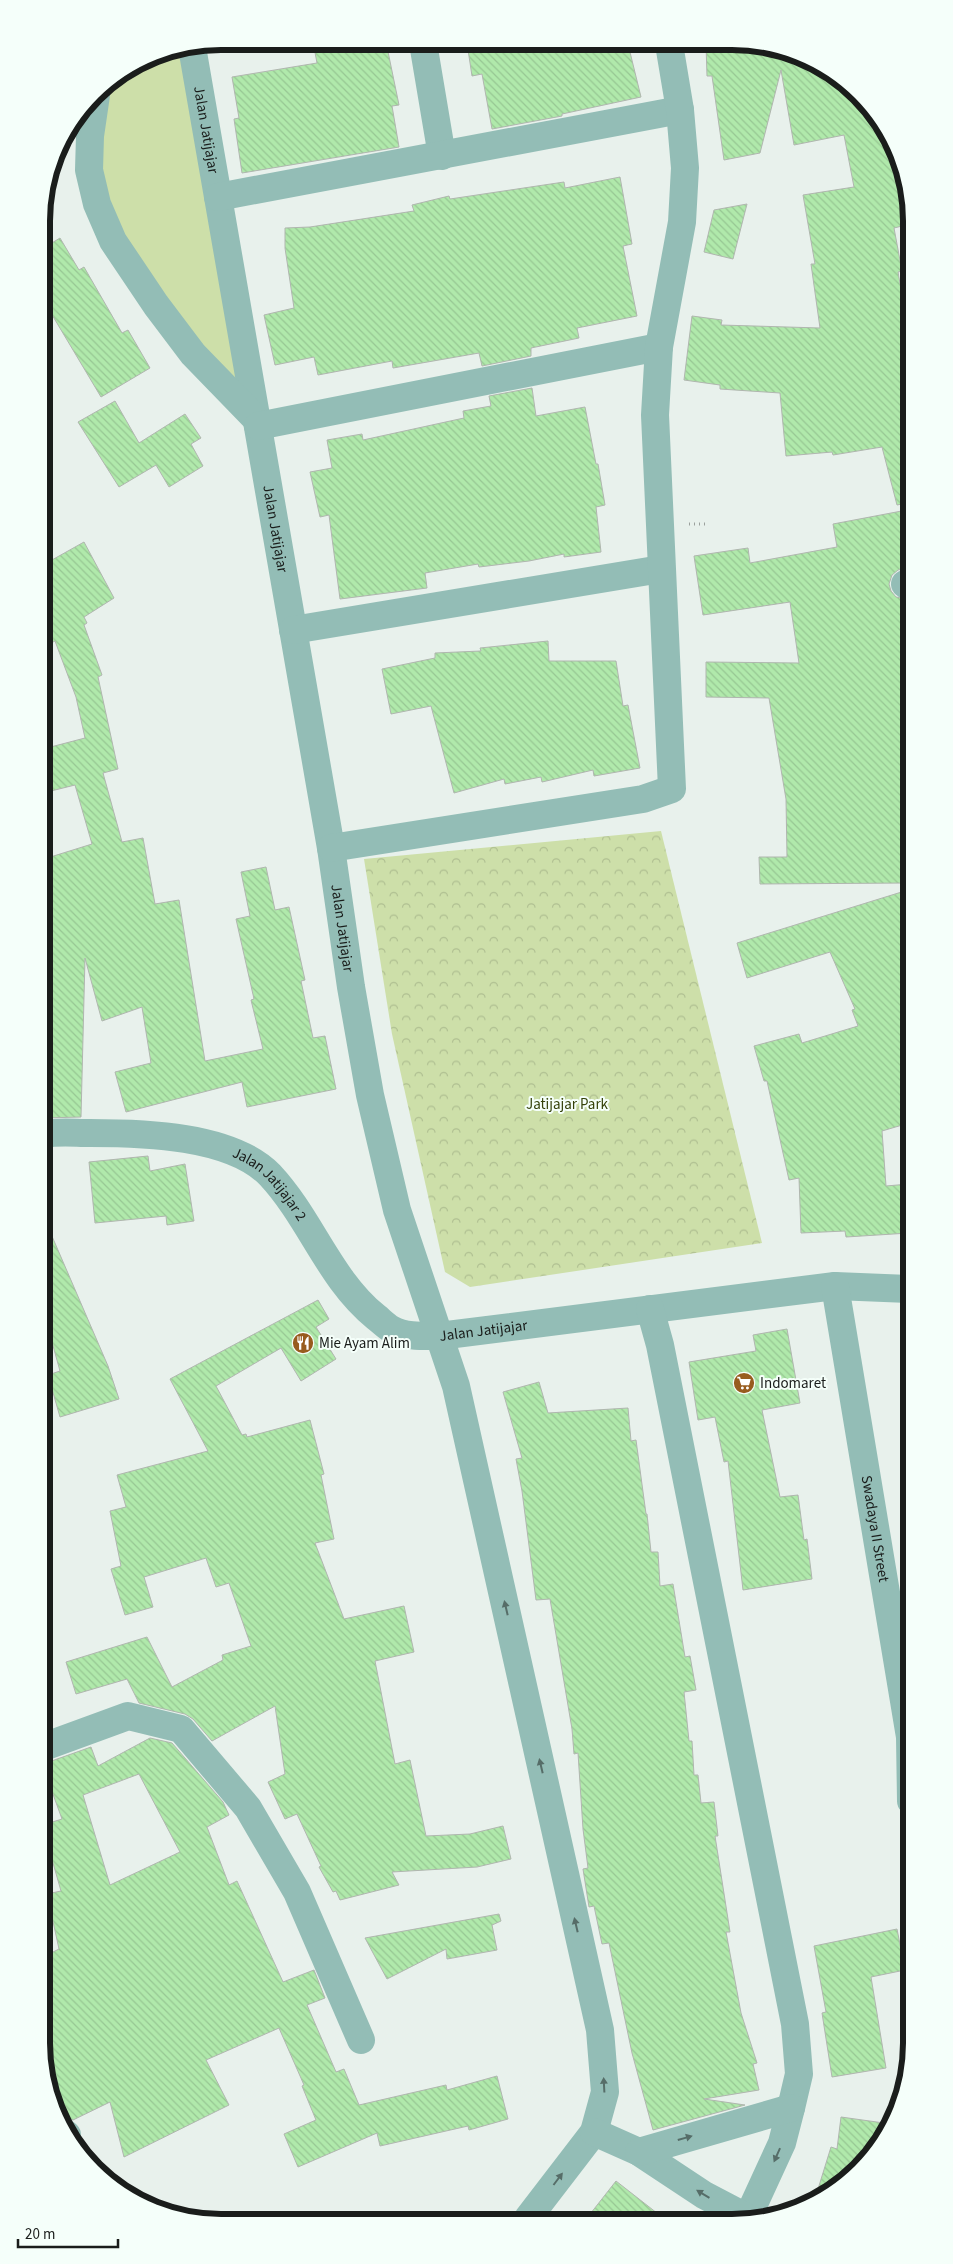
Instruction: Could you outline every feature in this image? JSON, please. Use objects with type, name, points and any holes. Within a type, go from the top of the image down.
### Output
[{"type":"street","points":[[424,50],[442,156]]},
{"type":"street","points":[[331,848],[642,799],[672,789],[655,415],[659,347],[671,290],[685,196],[685,168],[680,110],[670,50]]},
{"type":"street","name":"Jalan Jatijajar","points":[[193,52],[331,848],[351,987],[381,1146],[397,1210],[439,1336],[835,1286],[903,1289]]},
{"type":"street","points":[[94,106],[90,136],[89,170],[97,204],[113,241],[192,354],[257,423],[659,347]]},
{"type":"street","points":[[218,197],[680,110]]},
{"type":"street","points":[[293,630],[661,569]]},
{"type":"street","name":"Jalan Jatijajar 2","points":[[50,1134],[114,1133],[186,1138],[240,1154],[269,1174],[293,1204],[339,1278],[363,1306],[391,1329],[416,1336],[439,1336]]},
{"type":"street","name":"Swadaya II Street","points":[[835,1286],[903,1695]]},
{"type":"street","points":[[650,1309],[660,1345],[795,2024],[799,2074],[791,2108],[782,2143],[749,2213]]},
{"type":"street","points":[[439,1336],[456,1386],[600,2030],[605,2092],[594,2132],[531,2214]]},
{"type":"street","points":[[50,1745],[128,1716],[181,1729],[248,1808],[278,1859],[297,1892],[361,2040]]},
{"type":"street","points":[[639,2152],[791,2108]]},
{"type":"street","points":[[594,2132],[639,2152],[704,2195],[740,2214]]},
{"type":"green space","points":[[193,52],[257,420],[97,204],[101,99],[126,79],[145,68],[155,63]]},
{"type":"green space","name":"Jatijajar Park","points":[[661,831],[762,1243],[470,1287],[445,1272],[392,1034],[364,859]]},
{"type":"building","points":[[315,50],[388,50],[399,105],[392,106],[399,147],[242,173],[234,119],[239,118],[232,77],[317,63]]},
{"type":"building","points":[[468,50],[629,50],[641,97],[562,114],[562,116],[492,129],[482,74],[472,76]]},
{"type":"building","points":[[706,50],[755,51],[787,59],[808,68],[836,85],[853,100],[868,117],[890,155],[902,198],[903,221],[903,226],[894,228],[902,271],[898,272],[903,300],[903,504],[897,505],[882,447],[833,455],[832,452],[786,456],[780,393],[720,389],[720,385],[684,380],[692,316],[722,320],[721,325],[820,328],[811,264],[815,264],[803,195],[854,187],[844,135],[794,145],[781,70],[760,153],[724,160],[712,76],[707,76]]},
{"type":"building","points":[[620,177],[632,244],[623,246],[637,316],[577,328],[579,338],[531,348],[531,356],[482,366],[479,353],[393,368],[392,361],[318,375],[314,357],[275,365],[264,315],[294,308],[285,248],[285,228],[310,227],[414,211],[412,205],[449,196],[450,199],[564,182],[565,188]]},
{"type":"building","points":[[747,204],[733,259],[704,252],[714,210]]},
{"type":"building","points":[[60,238],[79,270],[84,267],[122,333],[128,330],[150,368],[101,397],[50,311],[50,244]]},
{"type":"building","points":[[532,388],[536,416],[585,407],[605,505],[596,507],[601,552],[564,557],[564,554],[529,561],[479,567],[478,564],[425,573],[427,588],[340,599],[329,515],[320,517],[310,472],[332,468],[327,440],[362,434],[363,440],[464,418],[463,411],[491,406],[489,396]]},
{"type":"building","points":[[115,401],[139,443],[185,414],[201,438],[191,444],[203,466],[169,487],[156,465],[119,487],[78,422]]},
{"type":"building","points":[[903,511],[903,569],[892,575],[889,584],[891,591],[896,597],[903,598],[903,795],[901,795],[903,814],[903,883],[760,884],[759,857],[787,857],[786,799],[769,698],[706,697],[706,662],[799,663],[790,602],[703,615],[694,556],[748,548],[750,563],[837,547],[833,524]]},
{"type":"building","points":[[84,542],[114,598],[84,617],[87,623],[84,625],[102,675],[98,677],[118,769],[103,773],[122,842],[143,838],[155,904],[179,900],[205,1061],[263,1049],[251,1000],[254,999],[236,919],[250,916],[241,872],[266,867],[275,910],[289,907],[305,980],[301,981],[313,1038],[325,1036],[336,1089],[247,1107],[242,1082],[126,1112],[115,1072],[151,1063],[142,1007],[102,1021],[85,958],[81,1117],[50,1118],[50,857],[92,844],[75,785],[50,791],[50,747],[85,738],[76,697],[55,641],[50,644],[50,561]]},
{"type":"building","points":[[548,641],[549,661],[616,661],[623,706],[628,705],[640,768],[594,776],[593,770],[542,782],[541,777],[505,784],[504,779],[454,793],[431,706],[391,714],[382,669],[435,658],[435,653],[481,651],[480,648]]},
{"type":"building","points":[[903,892],[903,1125],[882,1131],[886,1186],[903,1185],[903,1233],[846,1237],[845,1231],[801,1233],[799,1178],[789,1180],[767,1081],[764,1081],[754,1046],[799,1034],[802,1043],[858,1026],[852,1010],[855,1009],[830,952],[747,978],[737,943]]},
{"type":"building","points":[[148,1156],[150,1171],[185,1164],[194,1221],[167,1225],[166,1216],[95,1223],[89,1162]]},
{"type":"building","points":[[50,1232],[108,1366],[119,1399],[60,1417],[50,1382],[50,1374],[60,1371],[50,1335]]},
{"type":"building","points":[[318,1300],[329,1319],[316,1327],[336,1359],[301,1381],[281,1348],[216,1386],[242,1435],[246,1434],[247,1437],[310,1420],[324,1474],[321,1475],[334,1539],[315,1543],[344,1619],[404,1606],[414,1652],[375,1661],[395,1764],[410,1760],[426,1836],[470,1834],[503,1826],[511,1859],[477,1867],[392,1872],[399,1885],[340,1900],[336,1891],[333,1892],[319,1867],[321,1866],[297,1814],[285,1819],[268,1782],[285,1774],[275,1706],[212,1741],[193,1719],[185,1714],[139,1703],[127,1679],[76,1694],[66,1662],[147,1637],[172,1687],[223,1660],[222,1655],[251,1646],[229,1583],[216,1587],[206,1558],[144,1577],[153,1607],[125,1615],[111,1569],[121,1566],[110,1511],[126,1507],[117,1475],[208,1451],[170,1379]]},
{"type":"building","points":[[787,1329],[800,1403],[762,1410],[780,1497],[798,1495],[804,1540],[807,1539],[812,1579],[743,1590],[728,1461],[724,1462],[715,1417],[698,1420],[689,1362],[756,1351],[753,1335]]},
{"type":"building","points":[[539,1382],[548,1413],[628,1408],[631,1441],[636,1440],[651,1552],[658,1552],[660,1586],[673,1584],[685,1657],[690,1656],[696,1690],[684,1692],[689,1741],[692,1741],[694,1775],[698,1775],[701,1803],[714,1802],[718,1836],[715,1836],[730,1932],[726,1932],[741,2013],[757,2063],[753,2064],[759,2090],[704,2099],[745,2105],[653,2130],[632,2053],[609,1943],[602,1944],[594,1906],[589,1907],[583,1869],[588,1868],[583,1829],[578,1753],[574,1754],[572,1729],[550,1599],[536,1600],[516,1459],[522,1458],[503,1392]]},
{"type":"building","points":[[150,1738],[172,1743],[223,1802],[229,1815],[207,1827],[229,1885],[237,1881],[283,1982],[314,1970],[325,1998],[307,2005],[336,2072],[344,2069],[359,2105],[446,2085],[447,2090],[497,2076],[508,2119],[469,2130],[468,2126],[380,2146],[377,2133],[298,2167],[284,2134],[316,2120],[302,2086],[304,2085],[279,2028],[206,2060],[229,2105],[124,2157],[110,2102],[73,2120],[69,2119],[60,2101],[51,2066],[50,1954],[59,1949],[50,1908],[50,1893],[61,1891],[50,1852],[50,1823],[62,1819],[50,1786],[50,1762],[91,1747],[98,1766]],"holes":[[[139,1774],[180,1852],[110,1885],[83,1795]]]},
{"type":"building","points":[[499,1914],[501,1921],[492,1925],[497,1950],[447,1959],[446,1949],[387,1979],[365,1938]]},
{"type":"building","points":[[897,1929],[903,1960],[903,1970],[871,1977],[886,2068],[832,2077],[822,2013],[826,2012],[814,1946]]},
{"type":"building","points":[[841,2117],[883,2123],[861,2156],[845,2172],[817,2191],[831,2147],[837,2149]]},
{"type":"building","points":[[616,2181],[658,2214],[590,2214]]},
{"type":"place","name":"Mie Ayam Alim","points":[[303,1343]]},
{"type":"place","name":"Indomaret","points":[[744,1383]]}]
